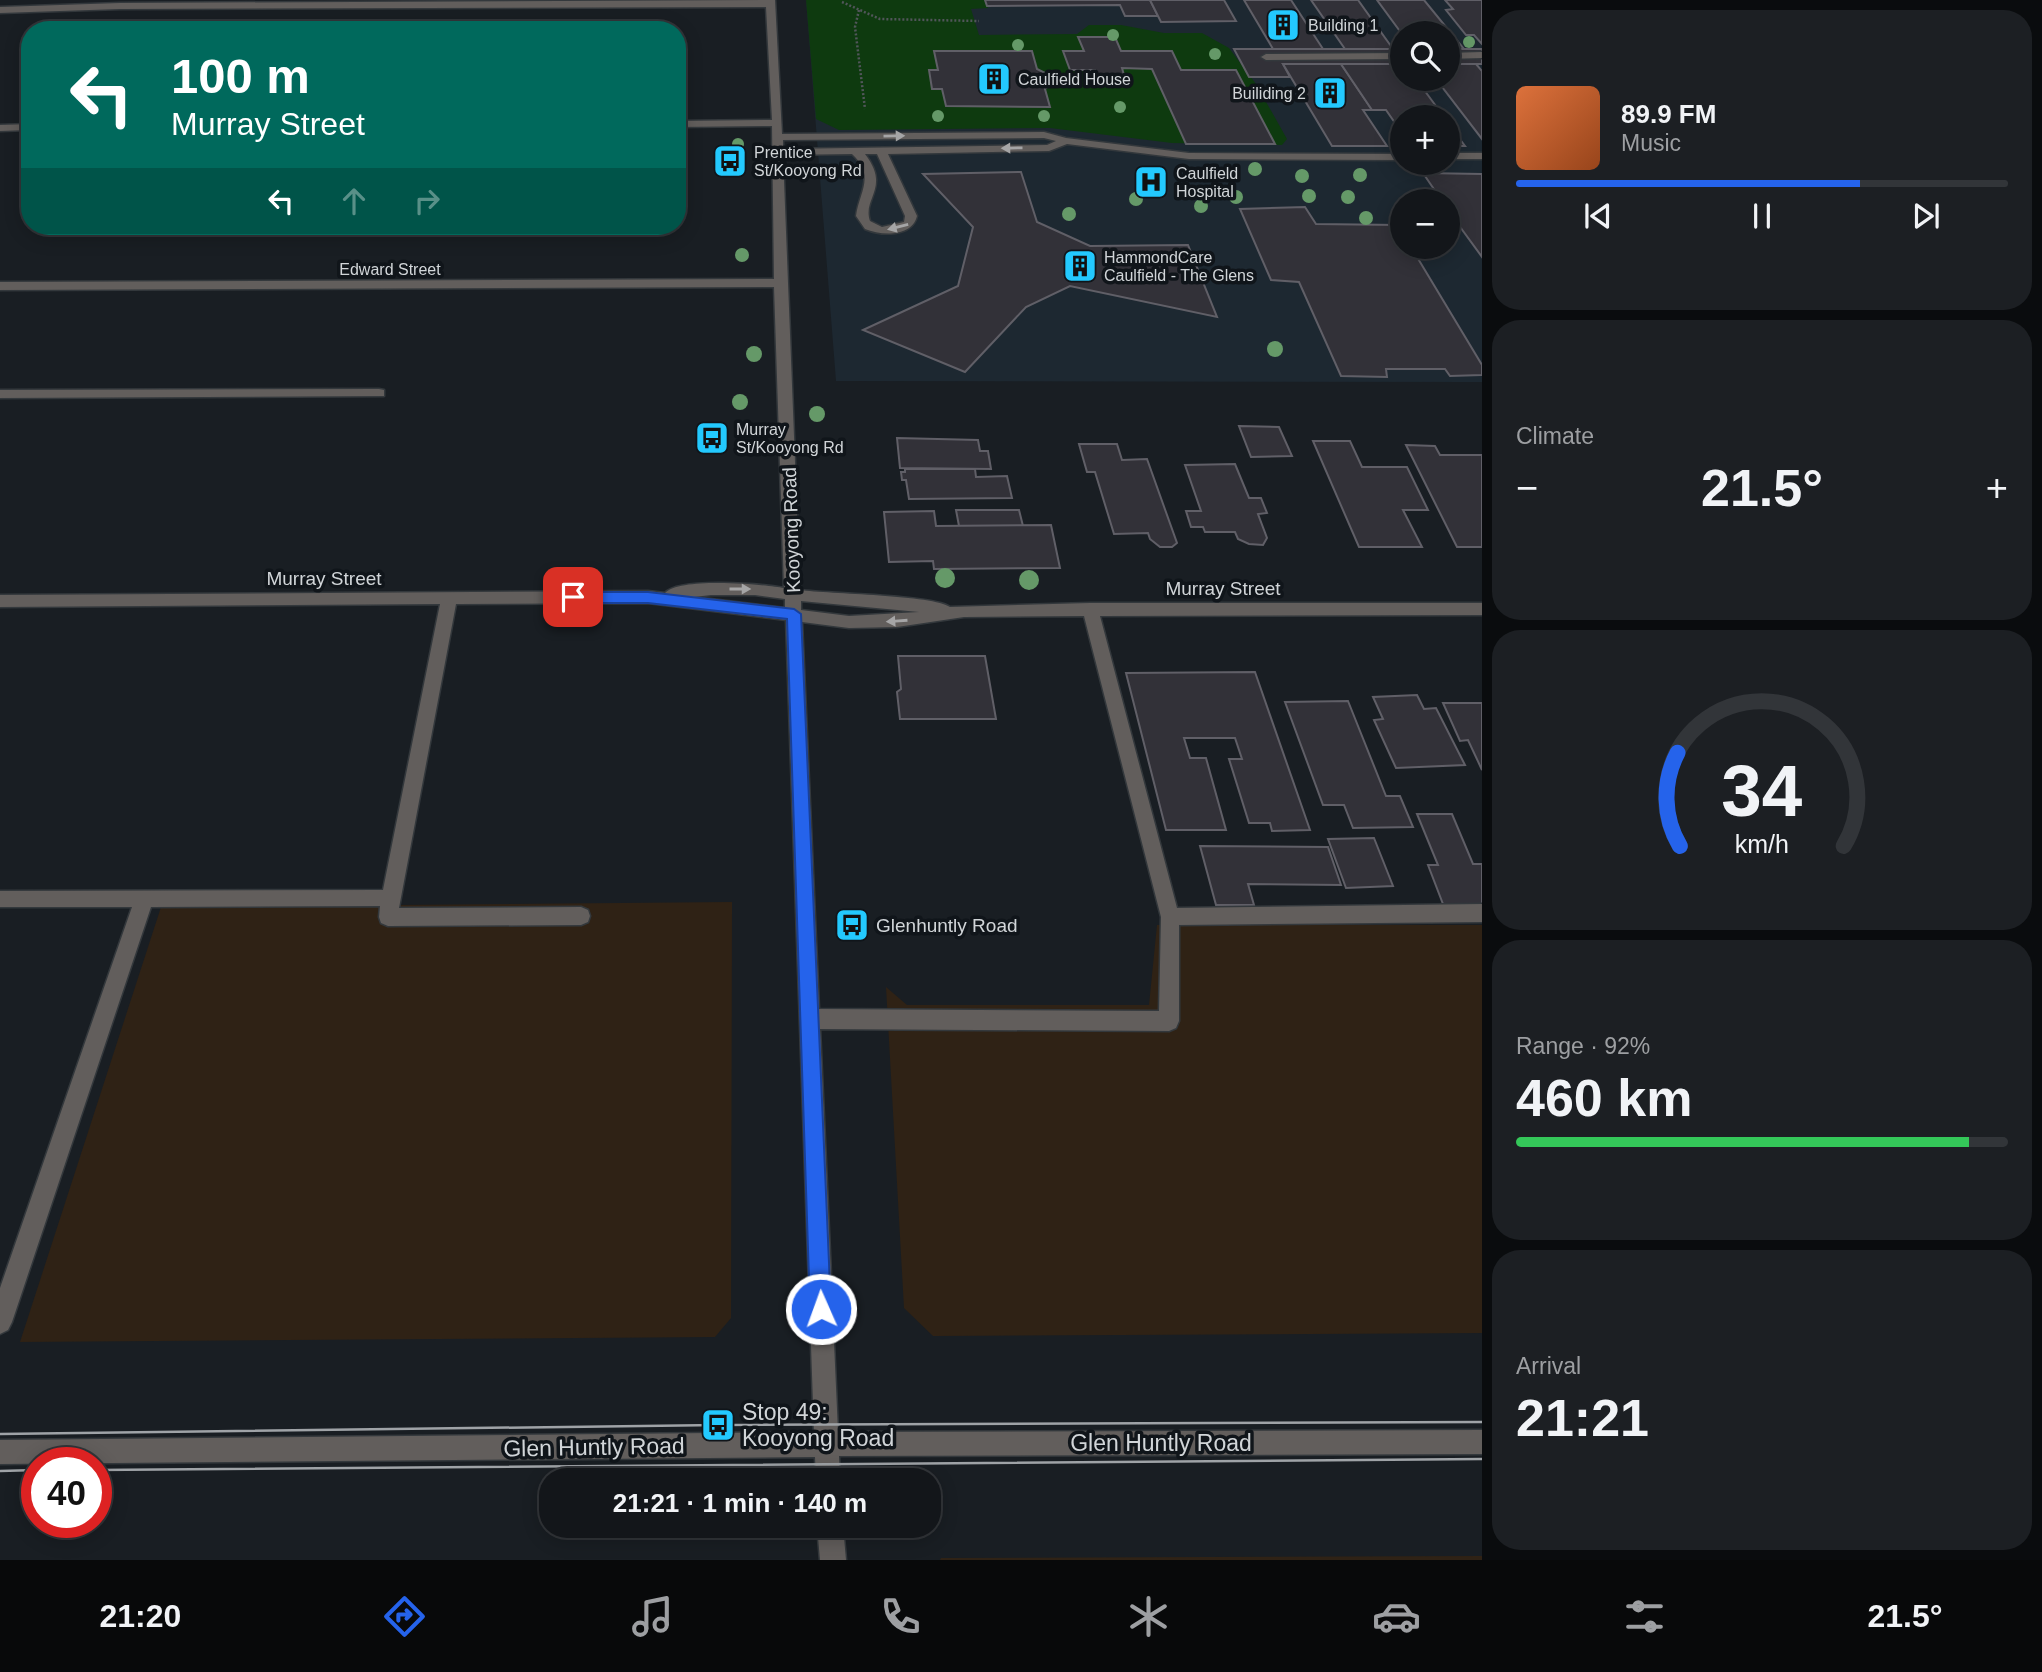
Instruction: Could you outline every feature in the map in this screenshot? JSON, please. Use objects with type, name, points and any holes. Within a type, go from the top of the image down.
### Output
[{"type":"street","points":[[2,4],[120,6],[770,2]]},
{"type":"street","name":"Kooyong Road","points":[[770,2],[777,123],[780,283],[828,1468]]},
{"type":"street","points":[[1460,55],[1482,55]]},
{"type":"street","points":[[1266,57],[1390,56]]},
{"type":"street","points":[[686,124],[777,123]]},
{"type":"street","points":[[0,127],[21,127]]},
{"type":"street","points":[[777,137],[1044,135],[1066,141],[1111,143],[1189,156],[1390,156]]},
{"type":"street","points":[[777,152],[1049,148],[1066,141]]},
{"type":"street","points":[[855,151],[867,163],[870,175],[871,189],[862,217],[866,225],[876,229],[901,229],[909,224],[911,216],[881,151]]},
{"type":"street","points":[[1460,156],[1482,156]]},
{"type":"street","name":"Edward Street","points":[[0,286],[780,283]]},
{"type":"street","points":[[0,394],[379,393]]},
{"type":"street","name":"Murray Street","points":[[648,597],[711,589],[755,589],[823,599],[896,603],[964,611]]},
{"type":"street","name":"Murray Street","points":[[0,601],[648,597],[838,621],[897,621],[964,611],[1482,609]]},
{"type":"street","points":[[449,598],[388,917],[581,916]]},
{"type":"street","points":[[810,1019],[1169,1021],[1170,917],[1090,609]]},
{"type":"street","points":[[0,899],[391,898]]},
{"type":"street","points":[[0,1322],[144,899]]},
{"type":"street","points":[[1170,917],[1482,913]]},
{"type":"street","name":"Glen Huntly Road","points":[[0,1452],[827,1444],[1482,1443]]},
{"type":"street","points":[[831,1538],[832,1560]]},
{"type":"path","points":[[842,2],[880,19],[979,21]]},
{"type":"path","points":[[859,10],[855,27],[868,136]]},
{"type":"shaded area","name":"Caulfield Hospital","points":[[806,0],[1482,0],[1482,382],[836,381]]},
{"type":"shaded area","points":[[732,902],[731,1318],[715,1337],[20,1342],[161,907]]},
{"type":"shaded area","points":[[1157,925],[1482,925],[1482,1333],[933,1336],[904,1308],[886,987],[907,1005],[1149,1005]]},
{"type":"shaded area","points":[[1482,1556],[1482,1560],[940,1560],[941,1558]]},
{"type":"green space","points":[[806,0],[986,0],[988,8],[971,9],[979,35],[1077,34],[1089,25],[1121,25],[1164,33],[1202,33],[1229,48],[1256,84],[1287,139],[1282,145],[1172,143],[1050,128],[839,130],[816,119]]},
{"type":"building","points":[[985,0],[1150,0],[1158,16],[1125,16],[1120,5],[987,6]]},
{"type":"building","points":[[1150,0],[1224,0],[1236,21],[1161,22]]},
{"type":"building","name":"Building 1","points":[[1244,0],[1291,0],[1323,49],[1273,49]]},
{"type":"building","points":[[1311,0],[1358,0],[1390,45],[1390,49],[1345,49]]},
{"type":"building","points":[[1377,0],[1424,0],[1441,21],[1392,21]]},
{"type":"building","points":[[1445,0],[1482,0],[1482,44],[1474,35],[1466,35],[1460,28],[1460,21],[1455,21],[1446,10],[1453,9]]},
{"type":"building","points":[[1078,37],[1115,37],[1121,51],[1172,51],[1181,70],[1236,70],[1275,144],[1186,144],[1152,69],[1122,68],[1124,75],[1097,75],[1095,70],[1070,70],[1063,51],[1084,51]]},
{"type":"building","points":[[1234,49],[1390,49],[1390,64],[1283,64],[1290,77],[1249,77]]},
{"type":"building","points":[[1460,49],[1482,49],[1482,64],[1460,64]]},
{"type":"building","name":"Caulfield House","points":[[934,51],[1032,51],[1037,69],[1045,73],[1056,73],[1058,84],[1051,84],[1045,89],[1050,107],[946,106],[942,89],[932,89],[929,70],[938,70]]},
{"type":"building","name":"Builiding 2","points":[[1283,64],[1341,64],[1372,110],[1363,110],[1387,146],[1332,146]]},
{"type":"building","points":[[1341,64],[1390,64],[1390,91],[1425,91],[1435,105],[1390,105],[1390,116],[1386,110],[1372,110]]},
{"type":"building","points":[[1460,64],[1476,64],[1482,71],[1482,139],[1460,110],[1460,105],[1456,105],[1445,91],[1460,91]]},
{"type":"building","name":"HammondCare Caulfield - The Glens","points":[[1021,172],[1037,222],[1090,246],[1188,245],[1217,317],[1070,286],[1026,307],[965,372],[863,330],[958,286],[973,227],[923,174]]},
{"type":"building","points":[[1482,174],[1482,257],[1460,227],[1460,189],[1434,189],[1424,175]]},
{"type":"building","points":[[1305,207],[1316,224],[1390,225],[1390,259],[1418,259],[1482,365],[1482,375],[1450,376],[1445,369],[1386,369],[1387,377],[1341,376],[1299,282],[1271,280],[1240,209]]},
{"type":"building","points":[[1239,426],[1279,427],[1292,456],[1251,457]]},
{"type":"building","points":[[897,438],[978,440],[980,451],[988,451],[991,469],[900,468]]},
{"type":"building","points":[[1313,441],[1350,441],[1362,467],[1407,467],[1428,510],[1403,510],[1422,547],[1359,547]]},
{"type":"building","points":[[1079,444],[1117,444],[1122,460],[1147,459],[1177,543],[1172,547],[1160,547],[1150,539],[1148,533],[1114,534],[1095,472],[1087,472]]},
{"type":"building","points":[[1406,445],[1435,446],[1440,455],[1482,455],[1482,547],[1457,547]]},
{"type":"building","points":[[1235,464],[1249,498],[1261,498],[1267,513],[1258,514],[1267,538],[1263,545],[1249,544],[1238,539],[1235,532],[1205,532],[1203,527],[1191,527],[1186,511],[1201,511],[1185,465]]},
{"type":"building","points":[[905,469],[975,469],[976,477],[1007,476],[1012,498],[909,499],[906,480],[902,480],[901,472],[905,472]]},
{"type":"building","points":[[956,510],[1019,510],[1023,526],[959,526]]},
{"type":"building","points":[[934,511],[936,526],[1051,525],[1060,568],[934,569],[933,561],[889,562],[884,512]]},
{"type":"building","points":[[898,656],[985,656],[996,719],[900,719],[897,692],[901,689]]},
{"type":"building","points":[[1255,672],[1310,830],[1272,831],[1270,823],[1249,823],[1229,759],[1242,759],[1235,738],[1184,738],[1190,758],[1206,758],[1226,830],[1166,830],[1126,673]]},
{"type":"building","points":[[1417,695],[1424,709],[1436,708],[1465,765],[1396,768],[1374,720],[1383,719],[1373,697]]},
{"type":"building","points":[[1348,701],[1386,796],[1400,796],[1413,827],[1353,828],[1344,805],[1323,805],[1285,702]]},
{"type":"building","points":[[1443,703],[1482,703],[1482,770],[1468,740],[1460,741]]},
{"type":"building","points":[[1417,814],[1452,814],[1473,864],[1482,864],[1482,904],[1443,904],[1428,865],[1438,865]]},
{"type":"building","points":[[1374,838],[1393,886],[1346,888],[1328,839]]},
{"type":"building","points":[[1200,846],[1328,847],[1341,885],[1248,884],[1254,905],[1216,905]]},
{"type":"tram line","points":[[0,1434],[718,1425],[1482,1422]]},
{"type":"tram line","points":[[112,1470],[1482,1459]]},
{"type":"tram line","points":[[0,1471],[21,1470]]},
{"type":"place","name":"Building 1","points":[[1283,25]]},
{"type":"place","name":"Caulfield House","points":[[994,79]]},
{"type":"place","name":"Builiding 2","points":[[1330,93]]},
{"type":"place","name":"Prentice St/Kooyong Rd","points":[[730,161]]},
{"type":"place","name":"Caulfield Hospital","points":[[1151,182]]},
{"type":"place","name":"HammondCare Caulfield - The Glens","points":[[1080,266]]},
{"type":"place","name":"Murray St/Kooyong Rd","points":[[712,438]]},
{"type":"place","name":"Glenhuntly Road","points":[[852,925]]},
{"type":"place","name":"Stop 49: Kooyong Road","points":[[718,1425]]},
{"type":"route","points":[[573,597],[648,597],[794,614],[821,1309]]}]
